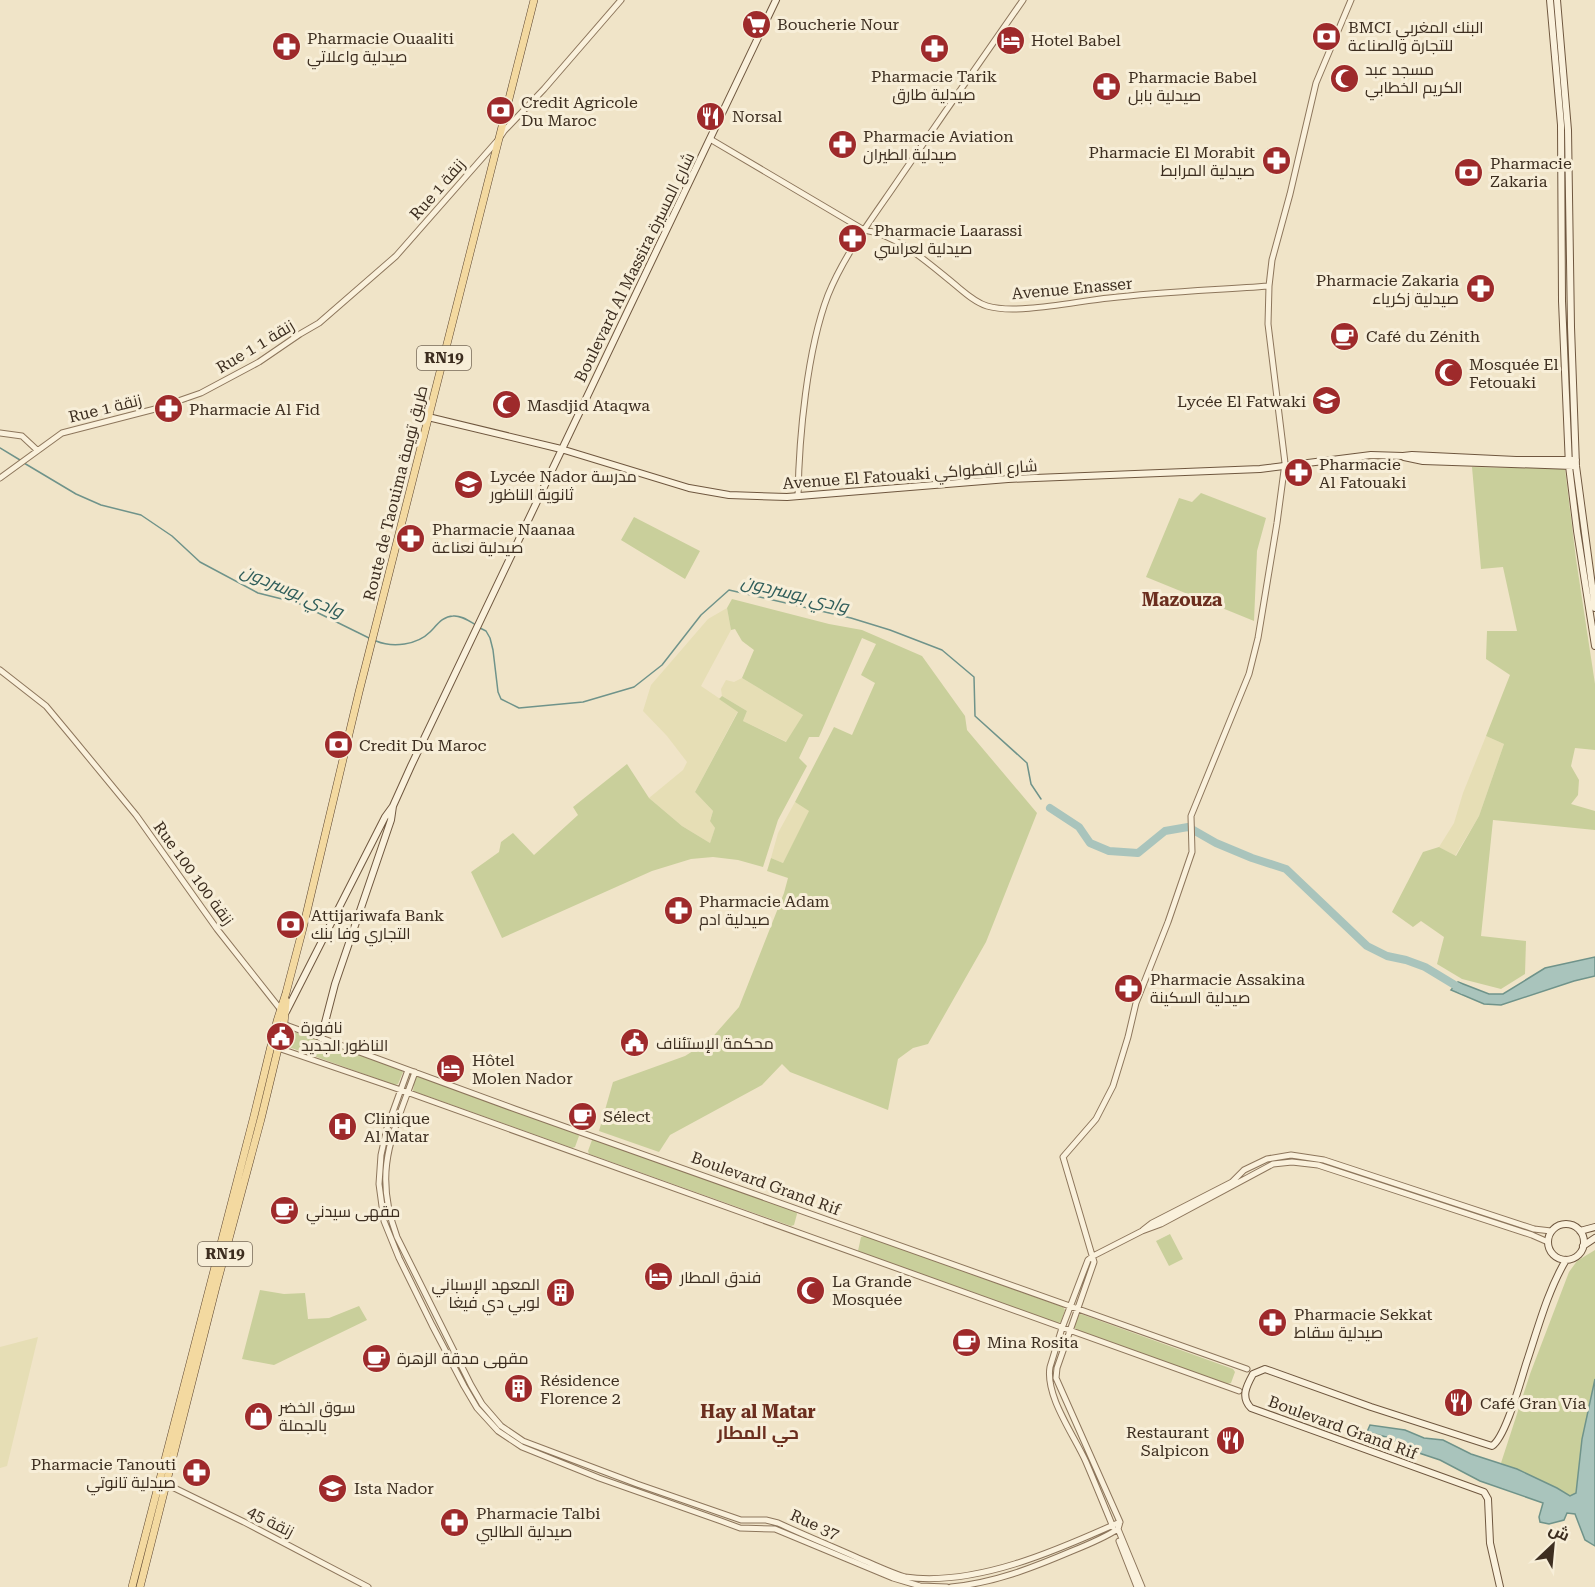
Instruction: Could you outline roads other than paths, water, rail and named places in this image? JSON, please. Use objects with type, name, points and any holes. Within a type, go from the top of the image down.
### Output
[{"type":"main road","name":"Route de Taouima طريق تويمة","points":[[280,1023],[370,648],[534,0]]},
{"type":"main road","name":"Boulevard Al Massira شارع المسيرة","points":[[283,1011],[385,817],[393,806],[776,0]]},
{"type":"main road","points":[[1550,0],[1561,125],[1563,301],[1572,463],[1577,531],[1595,646]]},
{"type":"main road","points":[[1557,0],[1568,130],[1572,463],[1595,608]]},
{"type":"main road","name":"Avenue El Fatouaki شارع الفطواكي","points":[[428,417],[561,449],[690,488],[756,497],[798,496],[1008,479],[1171,474],[1285,467],[1371,455],[1572,463]]},
{"type":"main road","name":"Boulevard Al Massira شارع المسيرة","points":[[321,1038],[335,984],[391,820],[393,806]]},
{"type":"main road","name":"RN19","points":[[140,1587],[163,1483],[280,1023]]},
{"type":"main road","points":[[1595,1227],[1580,1231],[1567,1224],[1559,1226],[1551,1231],[1548,1242],[1553,1255],[1566,1260],[1576,1257],[1583,1246],[1595,1238]]},
{"type":"main road","points":[[1580,1231],[1583,1246]]},
{"type":"main road","name":"Boulevard Grand Rif","points":[[1500,1587],[1490,1543],[1487,1496],[1482,1491],[1251,1408],[1246,1402],[1245,1394],[1253,1374],[1265,1369],[1489,1447],[1494,1445],[1513,1406],[1553,1287],[1566,1260]]},
{"type":"main road","name":"RN19","points":[[132,1587],[163,1483]]},
{"type":"street","name":"Rue 1 زنقة","points":[[319,323],[396,256],[621,0]]},
{"type":"street","points":[[798,496],[807,392],[821,318],[833,283],[864,230],[1023,0]]},
{"type":"street","points":[[1137,1587],[1117,1530],[1120,1522],[1057,1382],[1056,1370],[1094,1262],[1063,1157],[1087,1131],[1109,1096],[1136,1003],[1184,882],[1192,852],[1191,824],[1195,805],[1249,674],[1267,590],[1285,467],[1268,324],[1272,260],[1316,83],[1351,0]]},
{"type":"street","name":"Avenue Enasser","points":[[710,139],[864,230],[883,234],[925,261],[969,296],[993,307],[1029,307],[1112,297],[1269,286]]},
{"type":"street","name":"Rue 1 زنقة 1","points":[[206,391],[259,362],[319,323]]},
{"type":"street","name":"Rue زنقة 1","points":[[0,478],[37,450],[68,431],[155,410],[206,391]]},
{"type":"street","points":[[0,433],[22,436],[37,450]]},
{"type":"street","name":"Rue 100 زنقة 100","points":[[0,670],[46,706],[81,748],[136,815],[217,929],[283,1011]]},
{"type":"street","name":"Boulevard Grand Rif","points":[[280,1023],[1247,1369]]},
{"type":"street","points":[[274,1047],[401,1090],[1239,1391]]},
{"type":"street","points":[[408,1070],[383,1142],[379,1169],[380,1200],[384,1221],[399,1258],[464,1386],[477,1408],[500,1429]]},
{"type":"street","points":[[416,1072],[390,1144],[385,1170],[386,1200],[390,1219],[465,1374],[500,1429]]},
{"type":"street","points":[[1239,1179],[1244,1170],[1270,1157],[1291,1155],[1312,1157],[1534,1229],[1551,1231]]},
{"type":"street","points":[[1142,1587],[1051,1384],[1050,1367],[1088,1260],[1142,1231],[1152,1223],[1232,1182],[1273,1164],[1292,1162],[1311,1164],[1548,1242]]},
{"type":"street","name":"Rue 37","points":[[500,1429],[573,1461],[741,1520],[766,1520],[777,1523],[881,1568],[915,1579],[950,1580],[998,1572],[1120,1522]]},
{"type":"street","name":"Rue 37","points":[[500,1429],[522,1447],[599,1478],[740,1528],[775,1529],[893,1578],[920,1586],[949,1587],[979,1584],[1054,1559],[1117,1530]]},
{"type":"street","name":"زنقة 45","points":[[163,1483],[244,1522],[368,1587]]},
{"type":"water","points":[[1595,957],[1595,976],[1501,1005],[1484,1004],[1451,990],[1458,982],[1489,994],[1503,994],[1545,968]]},
{"type":"water","points":[[1595,1379],[1595,1546],[1585,1540],[1575,1514],[1567,1513],[1564,1520],[1549,1524],[1540,1522],[1543,1503],[1480,1481],[1440,1460],[1413,1451],[1390,1438],[1367,1432],[1370,1425],[1405,1430],[1424,1438],[1443,1440],[1471,1454],[1517,1469],[1570,1496],[1576,1493],[1582,1439]]},
{"type":"waterway","name":"وادي بوسردون","points":[[0,448],[20,460]]},
{"type":"waterway","name":"وادي بوسردون","points":[[24,463],[76,494],[101,505],[141,515],[172,536],[200,562],[258,593],[298,603],[369,638]]},
{"type":"waterway","name":"وادي بوسردون","points":[[480,628],[486,631],[490,638],[501,699],[519,708],[583,702],[634,687],[662,665],[701,615],[729,590],[851,618],[942,650],[974,677],[975,716],[1027,763],[1031,784],[1041,799]]},
{"type":"waterway","name":"وادي بوسردون","points":[[376,641],[397,645],[418,640],[449,616],[462,617],[476,625]]},
{"type":"waterway","points":[[1050,808],[1079,827],[1090,843],[1109,851],[1138,853],[1165,831],[1188,827],[1216,843],[1286,869],[1367,946],[1387,956],[1425,967],[1463,990]]},
{"type":"place","name":"Boucherie Nour","points":[[756,24]]},
{"type":"place","name":"BMCI البنك المغربي للتجارة والصناعة","points":[[1327,36]]},
{"type":"place","name":"Hotel Babel","points":[[1010,40]]},
{"type":"place","name":"Pharmacie Ouaaliti صيدلية واعلاتي","points":[[286,47]]},
{"type":"place","name":"Pharmacie Tarik صيدلية طارق","points":[[934,48]]},
{"type":"place","name":"مسجد عبد الكريم الخطابي","points":[[1344,78]]},
{"type":"place","name":"Pharmacie Babel صيدلية بابل","points":[[1107,86]]},
{"type":"place","name":"Credit Agricole Du Maroc","points":[[500,111]]},
{"type":"place","name":"Norsal","points":[[711,116]]},
{"type":"place","name":"Pharmacie Aviation صيدلية الطيران","points":[[842,145]]},
{"type":"place","name":"Pharmacie El Morabit صيدلية المرابط","points":[[1276,161]]},
{"type":"place","name":"Pharmacie Zakaria","points":[[1469,172]]},
{"type":"place","name":"Pharmacie Laarassi صيدلية لعراسي","points":[[853,239]]},
{"type":"place","name":"Pharmacie Zakaria صيدلية زكرياء","points":[[1480,289]]},
{"type":"place","name":"Café du Zénith","points":[[1345,336]]},
{"type":"place","name":"Mosquée El Fetouaki","points":[[1448,373]]},
{"type":"place","name":"Lycée El Fatwaki","points":[[1327,401]]},
{"type":"place","name":"Masdjid Ataqwa","points":[[506,405]]},
{"type":"place","name":"Pharmacie Al Fid","points":[[168,409]]},
{"type":"place","name":"Pharmacie Al Fatouaki","points":[[1298,473]]},
{"type":"place","name":"Lycée Nador مدرسة ثانوية الناظور","points":[[469,485]]},
{"type":"place","name":"Pharmacie Naanaa صيدلية نعناعة","points":[[411,538]]},
{"type":"place","name":"Credit Du Maroc","points":[[338,745]]},
{"type":"place","name":"Pharmacie Adam صيدلية ادم","points":[[678,910]]},
{"type":"place","name":"Attijariwafa Bank التجاري وفا بنك","points":[[290,924]]},
{"type":"place","name":"Pharmacie Assakina صيدلية السكينة","points":[[1129,988]]},
{"type":"place","name":"نافورة الناظور الجديد","points":[[280,1036]]},
{"type":"place","name":"محكمة الإستئناف","points":[[635,1043]]},
{"type":"place","name":"Hôtel Molen Nador","points":[[451,1069]]},
{"type":"place","name":"Sélect","points":[[582,1116]]},
{"type":"place","name":"Clinique Al Matar","points":[[343,1127]]},
{"type":"place","name":"مقهى سيدني","points":[[285,1211]]},
{"type":"place","name":"فندق المطار","points":[[659,1277]]},
{"type":"place","name":"La Grande Mosquée","points":[[811,1290]]},
{"type":"place","name":"المعهد الإسباني لوبي دي فيغا","points":[[561,1293]]},
{"type":"place","name":"Pharmacie Sekkat صيدلية سقاط","points":[[1273,1323]]},
{"type":"place","name":"Mina Rosita","points":[[966,1342]]},
{"type":"place","name":"مقهى مدقة الزهرة","points":[[376,1358]]},
{"type":"place","name":"Résidence Florence 2","points":[[519,1389]]},
{"type":"place","name":"Café Gran Vía","points":[[1459,1403]]},
{"type":"place","name":"سوق الخضر بالجملة","points":[[258,1416]]},
{"type":"place","name":"Restaurant Salpicon","points":[[1230,1441]]},
{"type":"place","name":"Pharmacie Tanouti صيدلية تانوتي","points":[[197,1473]]},
{"type":"place","name":"Ista Nador","points":[[333,1488]]},
{"type":"place","name":"Pharmacie Talbi صيدلية الطالبي","points":[[455,1522]]},
{"type":"district","name":"Mazouza","points":[[1182,600]]},
{"type":"district","name":"Hay al Matar حي المطار","points":[[758,1422]]}]
